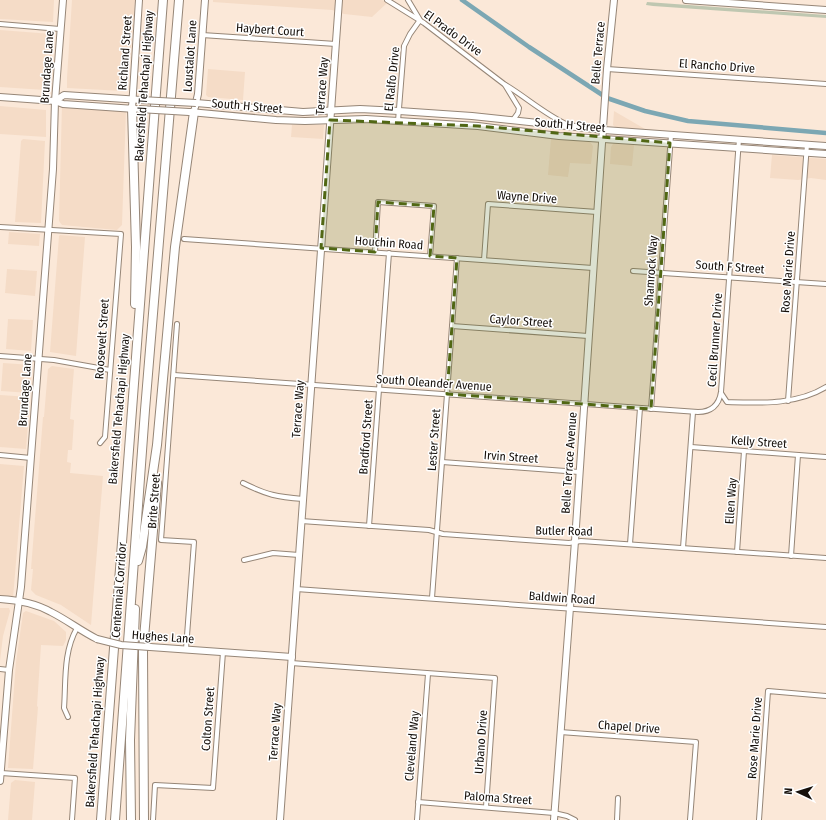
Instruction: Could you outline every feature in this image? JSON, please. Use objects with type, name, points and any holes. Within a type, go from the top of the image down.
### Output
[{"type":"highway","name":"Bakersfield Tehachapi Highway","points":[[100,819],[163,0]]},
{"type":"highway","points":[[131,820],[131,710],[145,410],[179,0]]},
{"type":"highway","points":[[132,400],[136,246],[136,109]]},
{"type":"highway","points":[[138,561],[148,511],[161,414],[175,247],[191,112]]},
{"type":"highway","name":"Centennial Corridor","points":[[115,820],[145,410]]},
{"type":"highway","points":[[144,820],[143,650],[160,447],[161,414]]},
{"type":"street","name":"Brundage Lane","points":[[0,781],[2,735],[8,670],[20,600],[55,147],[56,101],[63,0]]},
{"type":"street","name":"Richland Street","points":[[136,109],[132,99],[139,0]]},
{"type":"street","name":"Loustalot Lane","points":[[191,112],[196,103],[205,0]]},
{"type":"street","name":"Terrace Way","points":[[280,820],[339,0]]},
{"type":"street","name":"El Prado Drive","points":[[387,0],[420,20],[504,84],[518,92],[552,117],[573,127]]},
{"type":"street","points":[[408,0],[420,20]]},
{"type":"street","name":"Belle Terrace","points":[[605,107],[614,0]]},
{"type":"street","points":[[686,0],[826,10]]},
{"type":"street","name":"El Ralfo Drive","points":[[398,121],[404,46],[420,20]]},
{"type":"street","points":[[0,24],[60,29]]},
{"type":"street","name":"Haybert Court","points":[[202,35],[336,44]]},
{"type":"street","name":"El Rancho Drive","points":[[607,69],[826,84]]},
{"type":"street","name":"El Prado Drive","points":[[504,84],[519,108],[518,113],[513,120]]},
{"type":"street","name":"South H Street","points":[[826,146],[604,130],[513,120],[399,111],[360,109],[304,112],[196,103],[64,95],[56,101],[63,104],[191,112],[276,120],[305,121],[366,119],[478,126],[603,139],[826,154]]},
{"type":"street","points":[[0,97],[56,101]]},
{"type":"street","name":"Belle Terrace Avenue","points":[[554,820],[605,107]]},
{"type":"street","name":"Shamrock Way","points":[[651,409],[671,135]]},
{"type":"street","name":"Cecil Brunner Drive","points":[[693,412],[702,412],[712,408],[718,401],[721,392],[739,139]]},
{"type":"street","name":"Rose Marie Drive","points":[[788,401],[807,144]]},
{"type":"street","points":[[375,252],[378,202],[394,203],[434,206],[430,256]]},
{"type":"street","name":"Wayne Drive","points":[[484,260],[488,204],[597,212]]},
{"type":"street","points":[[0,227],[49,230]]},
{"type":"street","name":"Roosevelt Street","points":[[49,230],[120,234],[105,437],[100,443]]},
{"type":"street","name":"Houchin Road","points":[[184,239],[593,268]]},
{"type":"street","name":"Bradford Street","points":[[369,526],[389,253]]},
{"type":"street","name":"Lester Street","points":[[432,598],[457,258]]},
{"type":"street","name":"South F Street","points":[[633,270],[826,284]]},
{"type":"street","name":"Brite Street","points":[[178,324],[162,540],[194,542],[186,649]]},
{"type":"street","name":"Caylor Street","points":[[452,326],[588,336]]},
{"type":"street","points":[[0,356],[67,361],[110,370]]},
{"type":"street","name":"South Oleander Avenue","points":[[174,375],[693,412]]},
{"type":"street","points":[[721,392],[727,402],[788,401],[814,394],[826,387]]},
{"type":"street","points":[[630,544],[640,408]]},
{"type":"street","points":[[683,548],[693,412]]},
{"type":"street","name":"Kelly Street","points":[[691,447],[826,457]]},
{"type":"street","name":"Ellen Way","points":[[737,552],[744,451]]},
{"type":"street","points":[[0,455],[31,458]]},
{"type":"street","points":[[791,556],[798,455]]},
{"type":"street","name":"Irvin Street","points":[[442,462],[579,472]]},
{"type":"street","points":[[243,483],[267,494],[303,498]]},
{"type":"street","name":"Butler Road","points":[[301,521],[429,530],[443,534],[569,543],[575,541],[630,544],[826,558]]},
{"type":"street","points":[[244,560],[273,553],[299,555]]},
{"type":"street","name":"Baldwin Road","points":[[296,589],[826,627]]},
{"type":"street","name":"Hughes Lane","points":[[0,599],[20,600],[51,612],[76,628],[108,642],[150,647],[223,652],[428,674],[495,678]]},
{"type":"street","points":[[68,717],[64,708],[68,653],[76,628]]},
{"type":"street","name":"Colton Street","points":[[153,820],[155,785],[213,788],[223,652]]},
{"type":"street","points":[[0,669],[8,670]]},
{"type":"street","name":"Cleveland Way","points":[[417,820],[428,674]]},
{"type":"street","name":"Urbano Drive","points":[[486,808],[495,678]]},
{"type":"street","name":"Rose Marie Drive","points":[[759,820],[768,692],[826,696]]},
{"type":"street","name":"Chapel Drive","points":[[560,732],[696,742],[690,820]]},
{"type":"street","points":[[1,773],[75,778],[72,820]]},
{"type":"street","points":[[616,820],[618,798]]},
{"type":"street","name":"Paloma Street","points":[[418,802],[554,813],[567,816],[575,820]]},
{"type":"highlighted area","points":[[330,120],[478,126],[670,143],[651,409],[447,394],[457,258],[430,256],[434,206],[378,202],[375,252],[321,248]]},
{"type":"shaded area","points":[[0,0],[54,0],[53,22],[0,19]]},
{"type":"shaded area","points":[[72,0],[135,0],[128,84],[126,89],[123,91],[67,88]]},
{"type":"shaded area","points":[[213,0],[382,0],[387,3],[372,17],[344,14],[332,10],[213,2]]},
{"type":"shaded area","points":[[0,30],[53,35],[49,88],[45,90],[0,87]]},
{"type":"shaded area","points":[[208,69],[245,72],[243,100],[208,97],[206,95]]},
{"type":"shaded area","points":[[62,104],[126,110],[122,225],[117,230],[62,225],[59,221]]},
{"type":"shaded area","points":[[0,106],[46,110],[46,137],[0,134]]},
{"type":"shaded area","points":[[614,111],[645,129],[616,128],[613,125]]},
{"type":"shaded area","points":[[292,125],[324,125],[323,139],[291,137]]},
{"type":"shaded area","points":[[23,139],[45,141],[41,223],[15,222],[21,141]]},
{"type":"shaded area","points":[[551,139],[590,142],[593,146],[591,164],[570,163],[568,177],[548,175]]},
{"type":"shaded area","points":[[613,144],[634,145],[632,166],[610,164],[611,147]]},
{"type":"shaded area","points":[[772,155],[826,159],[826,180],[811,178],[798,180],[770,178]]},
{"type":"shaded area","points":[[9,232],[40,234],[39,246],[8,244]]},
{"type":"shaded area","points":[[60,235],[85,237],[76,356],[50,352]]},
{"type":"shaded area","points":[[7,269],[37,271],[35,296],[5,293]]},
{"type":"shaded area","points":[[8,319],[33,320],[31,351],[6,349]]},
{"type":"shaded area","points":[[3,363],[32,365],[30,393],[1,391]]},
{"type":"shaded area","points":[[52,366],[74,369],[70,419],[74,420],[72,450],[68,450],[67,462],[71,463],[70,473],[103,476],[91,625],[61,605],[36,595],[31,590],[33,569],[31,569],[43,417],[48,369]]},
{"type":"shaded area","points":[[0,395],[30,397],[26,449],[0,447]]},
{"type":"shaded area","points":[[0,464],[24,466],[13,598],[0,596]]},
{"type":"shaded area","points":[[0,608],[9,608],[10,611],[3,636],[0,661]]},
{"type":"shaded area","points":[[26,611],[54,621],[66,632],[66,640],[63,646],[41,645],[33,769],[8,768],[16,662],[23,613]]},
{"type":"shaded area","points":[[15,780],[35,782],[32,820],[8,820],[11,783]]},
{"type":"green space","points":[[647,2],[826,15],[826,18],[653,6],[646,5]]},
{"type":"waterway","points":[[462,0],[529,47],[607,98],[645,111],[688,121],[826,133]]}]
